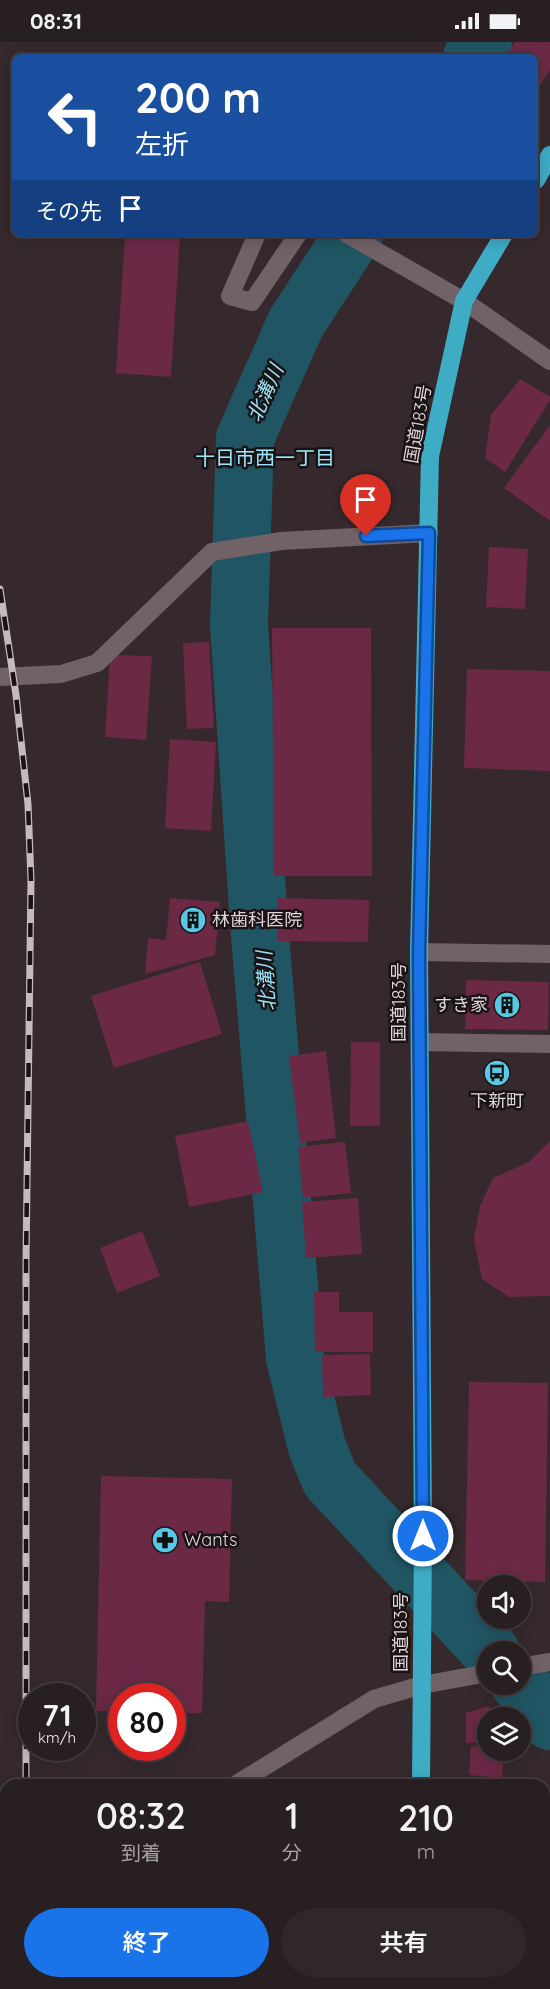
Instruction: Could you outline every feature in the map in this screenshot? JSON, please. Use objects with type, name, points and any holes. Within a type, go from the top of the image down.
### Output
[{"type":"highway","points":[[538,176],[550,155]]},
{"type":"highway","name":"国道183号","points":[[421,1779],[423,1536],[419,952],[430,456],[464,301],[502,237]]},
{"type":"street","points":[[256,237],[230,296],[252,302],[296,237]]},
{"type":"street","points":[[353,237],[464,301],[550,361]]},
{"type":"street","points":[[0,677],[61,674],[97,663],[212,552],[281,541],[429,533]]},
{"type":"street","points":[[419,952],[550,954]]},
{"type":"street","points":[[420,1042],[550,1044]]},
{"type":"street","points":[[245,1779],[374,1698],[422,1685],[477,1675]]},
{"type":"building","points":[[515,42],[550,42],[550,70],[538,88],[538,54],[507,54]]},
{"type":"building","points":[[125,237],[180,237],[171,377],[116,373]]},
{"type":"building","points":[[520,379],[550,397],[550,400],[505,472],[485,458],[491,415]]},
{"type":"building","points":[[550,425],[550,521],[504,488]]},
{"type":"building","points":[[489,547],[528,549],[525,609],[486,607]]},
{"type":"building","points":[[272,628],[371,628],[372,876],[274,876]]},
{"type":"building","points":[[209,642],[214,728],[187,729],[183,643]]},
{"type":"building","points":[[110,655],[152,656],[146,740],[105,737]]},
{"type":"building","points":[[467,669],[550,671],[550,771],[464,768]]},
{"type":"building","points":[[170,739],[216,742],[211,831],[165,828]]},
{"type":"building","name":"林歯科医院","points":[[170,898],[220,902],[215,955],[145,974],[148,938],[166,940]]},
{"type":"building","points":[[277,898],[369,900],[368,942],[277,941]]},
{"type":"building","points":[[200,962],[222,1034],[114,1068],[91,996]]},
{"type":"building","name":"すき家","points":[[466,980],[549,982],[548,1030],[465,1029]]},
{"type":"building","points":[[351,1042],[380,1042],[380,1126],[350,1126]]},
{"type":"building","points":[[326,1051],[336,1138],[300,1143],[289,1056]]},
{"type":"building","points":[[248,1121],[263,1192],[189,1207],[175,1136]]},
{"type":"building","points":[[550,1141],[550,1296],[509,1297],[482,1279],[474,1239],[480,1206],[493,1178],[529,1162]]},
{"type":"building","points":[[345,1142],[351,1193],[303,1198],[298,1147]]},
{"type":"building","points":[[358,1198],[362,1254],[306,1258],[302,1202]]},
{"type":"building","points":[[142,1231],[160,1276],[117,1293],[100,1248]]},
{"type":"building","points":[[314,1292],[339,1292],[339,1312],[373,1312],[373,1352],[315,1352]]},
{"type":"building","points":[[370,1354],[371,1395],[323,1397],[322,1355]]},
{"type":"building","points":[[469,1382],[548,1383],[545,1582],[531,1582],[531,1575],[477,1575],[477,1580],[465,1580]]},
{"type":"building","name":"Wants","points":[[101,1476],[232,1479],[229,1602],[205,1601],[202,1713],[186,1713],[186,1683],[108,1683],[108,1711],[96,1711]]},
{"type":"building","points":[[477,1710],[477,1742],[466,1743],[466,1713]]},
{"type":"building","points":[[471,1746],[477,1746],[477,1761],[503,1761],[502,1778],[469,1775]]},
{"type":"waterway","name":"北溝川","points":[[474,54],[483,42]]},
{"type":"waterway","name":"北溝川","points":[[352,237],[296,323],[245,438],[239,625],[259,923],[295,1358],[317,1447],[330,1479],[481,1641]]},
{"type":"waterway","name":"北溝川","points":[[531,1695],[542,1707],[550,1721]]},
{"type":"railway","points":[[0,589],[16,695],[28,804],[31,880],[26,1261],[26,1779]]},
{"type":"place","name":"林歯科医院","points":[[193,920]]},
{"type":"place","name":"すき家","points":[[507,1005]]},
{"type":"place","name":"下新町","points":[[497,1073]]},
{"type":"place","name":"Wants","points":[[165,1540]]},
{"type":"district","name":"十日市西一丁目","points":[[265,458]]},
{"type":"route","points":[[366,536],[429,533],[419,952],[423,1536]]}]
